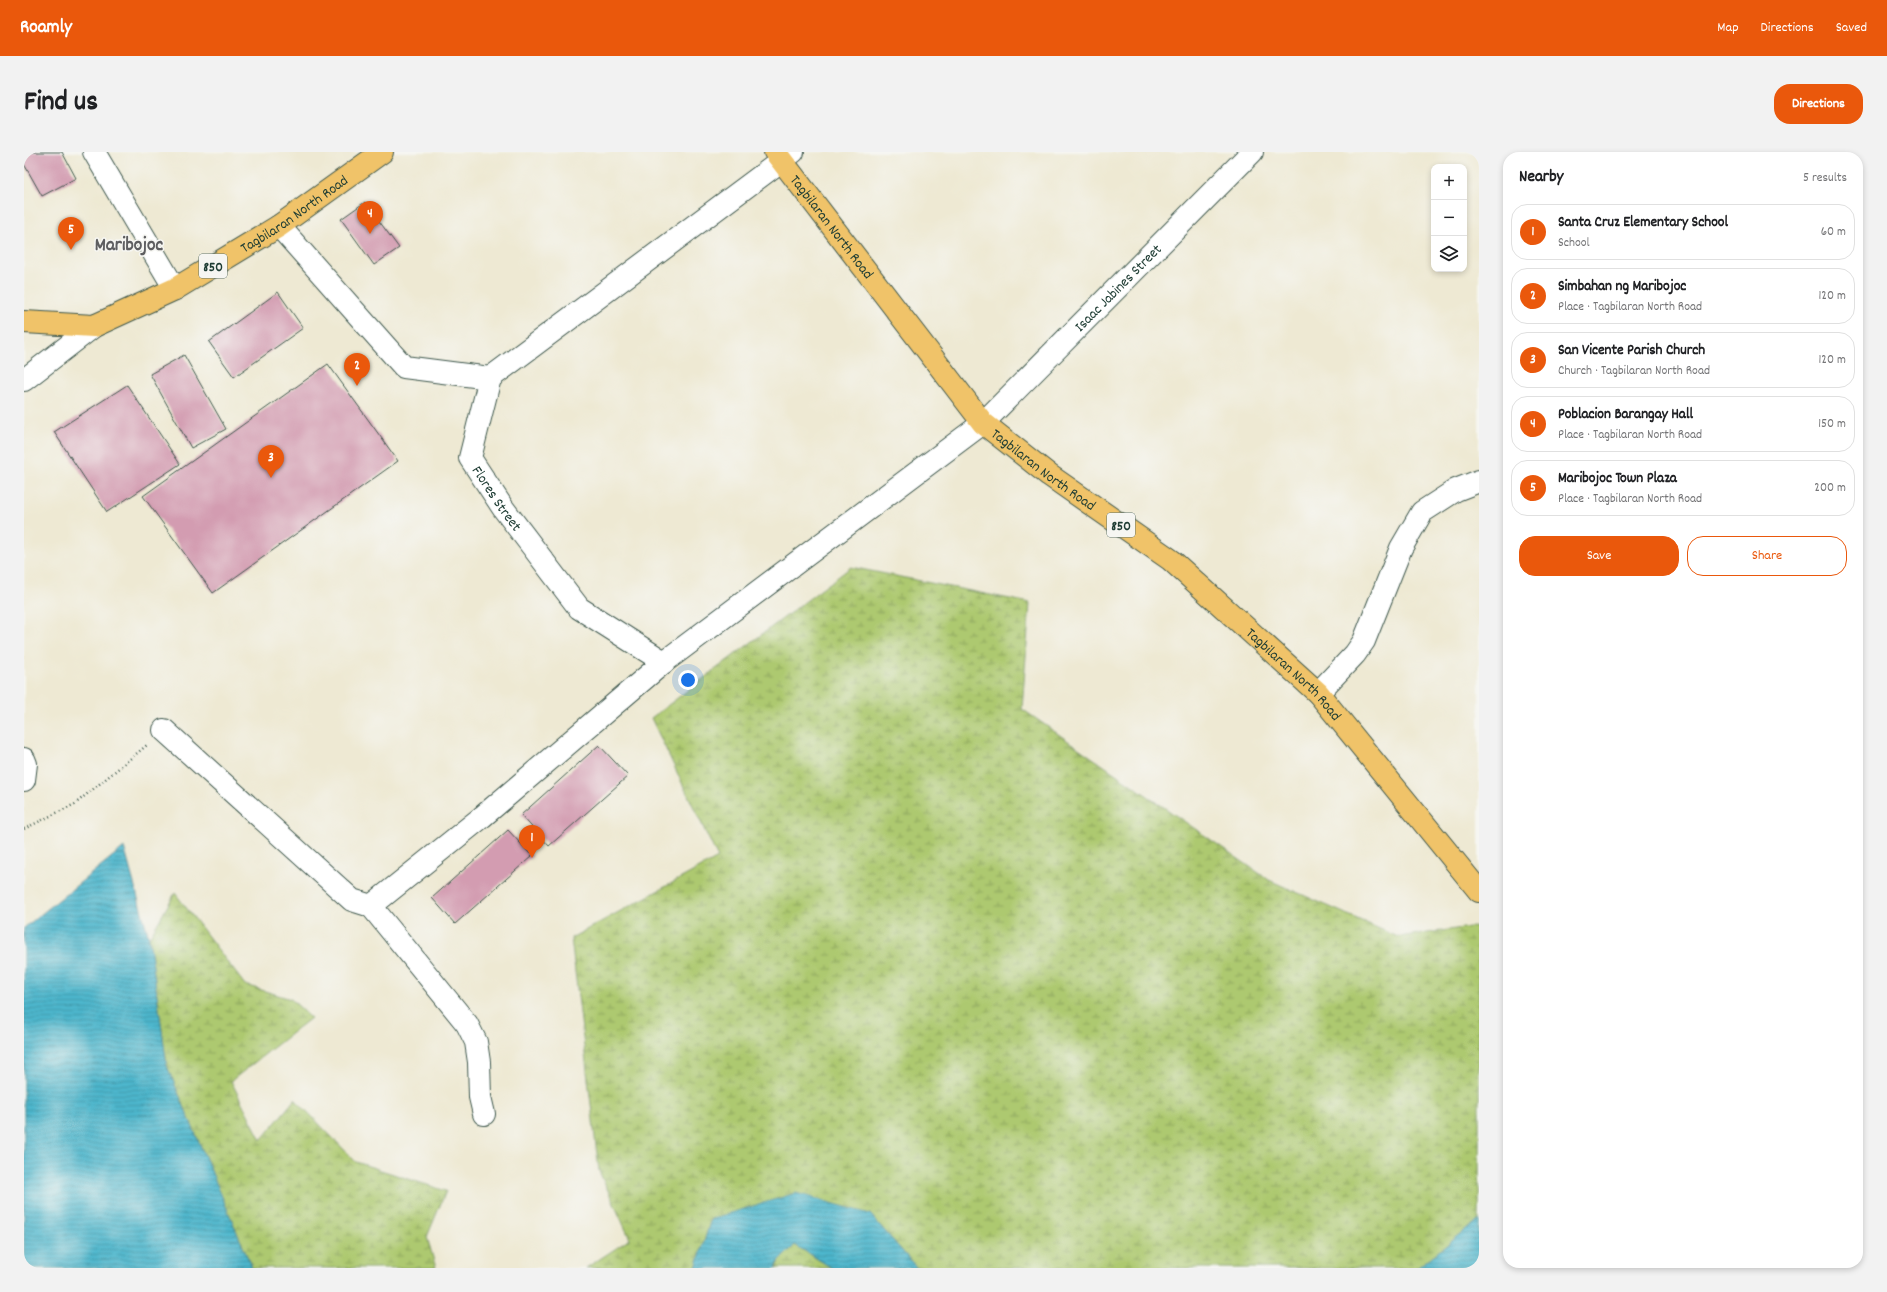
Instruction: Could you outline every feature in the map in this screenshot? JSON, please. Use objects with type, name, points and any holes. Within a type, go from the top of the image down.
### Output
[{"type":"main road","name":"Tagbilaran North Road","points":[[24,322],[94,326],[175,289],[279,226],[382,152]]},
{"type":"main road","name":"Tagbilaran North Road","points":[[783,155],[983,423],[1049,476],[1171,560],[1318,694],[1479,891]]},
{"type":"street","points":[[94,152],[175,289]]},
{"type":"street","name":"Isaac Jabines Street","points":[[371,906],[482,817],[664,662],[983,423],[1250,153]]},
{"type":"street","points":[[279,226],[404,367],[490,378],[783,155]]},
{"type":"street","points":[[24,380],[94,326]]},
{"type":"street","name":"Flores Street","points":[[490,378],[470,458],[503,508],[579,608],[664,662]]},
{"type":"street","points":[[1318,694],[1355,654],[1364,640],[1401,548],[1422,512],[1456,490],[1479,481]]},
{"type":"street","points":[[164,730],[352,900],[371,906],[467,1024],[476,1042],[479,1062],[480,1097],[484,1114]]},
{"type":"street","points":[[24,759],[26,764],[24,780]]},
{"type":"path","points":[[24,829],[75,804],[140,750]]},
{"type":"green space","points":[[851,567],[1030,603],[1022,709],[1269,880],[1398,937],[1477,926],[1479,928],[1479,1220],[1417,1268],[917,1268],[870,1214],[711,1219],[696,1268],[586,1268],[630,1239],[599,1171],[571,938],[718,858],[651,718]]},
{"type":"green space","points":[[175,893],[245,985],[291,999],[311,1018],[231,1081],[261,1140],[295,1099],[356,1162],[446,1191],[427,1237],[436,1268],[252,1268],[167,1066],[149,938]]},
{"type":"green space","points":[[795,1245],[832,1268],[777,1268],[778,1262]]},
{"type":"water","points":[[124,847],[149,938],[167,1066],[252,1268],[24,1268],[24,928]]},
{"type":"water","points":[[796,1193],[870,1214],[917,1268],[832,1268],[795,1245],[778,1262],[776,1268],[696,1268],[711,1219]]},
{"type":"water","points":[[1479,1220],[1479,1268],[1417,1268]]},
{"type":"building","points":[[24,152],[62,152],[76,178],[42,196],[24,164]]},
{"type":"building","points":[[365,202],[399,248],[374,265],[341,219]]},
{"type":"building","points":[[278,292],[303,328],[234,377],[209,342]]},
{"type":"building","points":[[184,355],[226,429],[191,448],[150,374]]},
{"type":"building","points":[[328,364],[398,461],[213,593],[143,496]]},
{"type":"building","points":[[127,385],[180,464],[107,512],[54,432]]},
{"type":"building","points":[[599,745],[628,776],[549,846],[521,815]]},
{"type":"building","points":[[508,830],[532,856],[455,924],[432,898]]},
{"type":"place","name":"Poblacion Barangay Hall","points":[[370,234]]},
{"type":"place","name":"Maribojoc Town Plaza","points":[[71,250]]},
{"type":"place","name":"Simbahan ng Maribojoc","points":[[357,386]]},
{"type":"place","name":"San Vicente Parish Church","points":[[271,478]]},
{"type":"place","name":"Santa Cruz Elementary School","points":[[532,858]]},
{"type":"district","name":"Maribojoc","points":[[129,243]]}]
